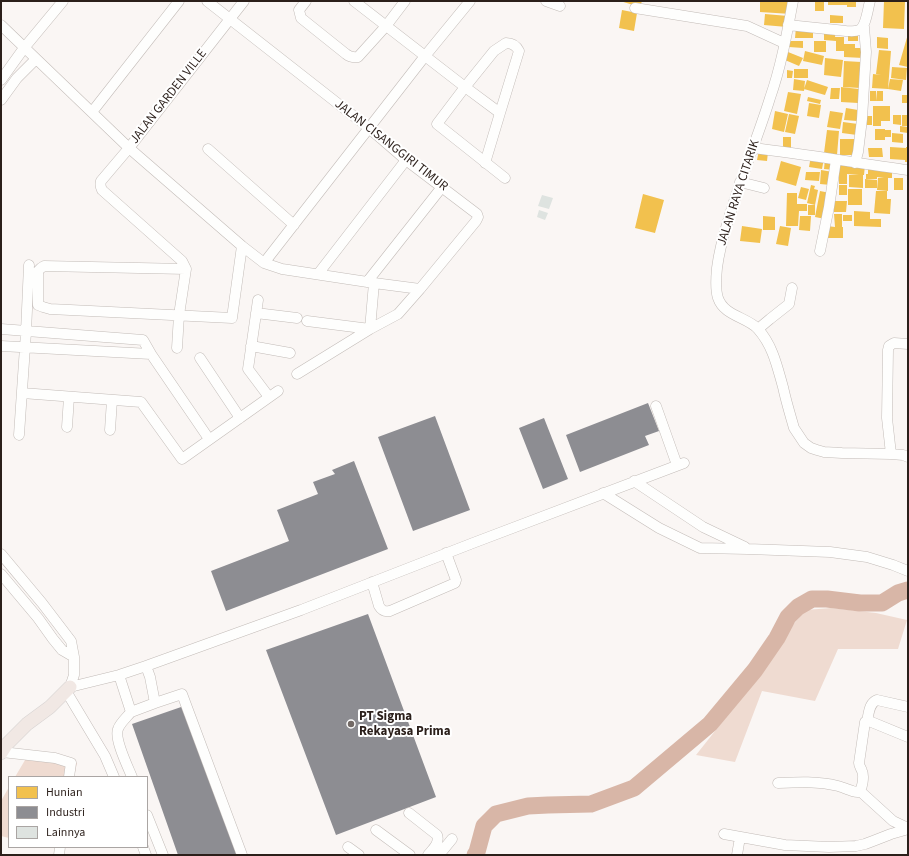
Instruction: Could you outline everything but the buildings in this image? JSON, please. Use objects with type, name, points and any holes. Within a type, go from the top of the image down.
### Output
[{"type":"main road","points":[[1,752],[27,724],[50,707],[68,689]]},
{"type":"street","points":[[1,80],[24,48],[63,1]]},
{"type":"street","points":[[92,112],[179,1]]},
{"type":"street","name":"JALAN CISANGGIRI TIMUR","points":[[207,1],[369,128],[406,160],[477,214],[478,217],[476,221],[420,289]]},
{"type":"street","name":"JALAN GARDEN VILLE","points":[[1,25],[129,148],[244,1]]},
{"type":"street","points":[[306,1],[300,10],[301,18],[350,57],[355,58],[358,57],[386,26],[406,1]]},
{"type":"street","points":[[354,1],[464,87],[500,113]]},
{"type":"street","points":[[264,263],[425,56],[470,1]]},
{"type":"street","points":[[546,1],[560,6]]},
{"type":"street","name":"JALAN RAYA CITARIK","points":[[793,1],[771,97],[736,194],[719,256],[716,289],[718,298],[723,307],[755,326],[768,343],[775,358],[794,428],[804,443],[811,448],[824,452],[891,454],[908,457]]},
{"type":"street","points":[[855,163],[858,152],[862,119],[866,52],[864,26],[870,1]]},
{"type":"street","points":[[635,8],[747,26],[784,43]]},
{"type":"street","points":[[788,25],[846,31],[860,30],[864,26]]},
{"type":"street","points":[[485,163],[519,51],[513,44],[506,43],[494,51],[464,87],[437,124],[485,163],[504,178]]},
{"type":"street","points":[[1,100],[17,78],[36,59]]},
{"type":"street","points":[[177,348],[179,315],[186,269],[182,261],[102,190],[100,184],[129,148],[242,246],[264,263],[282,269],[420,289]]},
{"type":"street","points":[[753,148],[805,154],[855,163],[908,170]]},
{"type":"street","points":[[208,149],[294,225]]},
{"type":"street","points":[[318,274],[406,160]]},
{"type":"street","points":[[820,251],[829,207],[836,160]]},
{"type":"street","points":[[740,182],[764,188]]},
{"type":"street","points":[[370,329],[371,283],[442,188]]},
{"type":"street","points":[[186,269],[44,266],[38,271],[38,305],[43,308],[50,309],[232,318],[242,246]]},
{"type":"street","points":[[18,435],[26,332],[29,265]]},
{"type":"street","points":[[758,330],[789,304],[792,288]]},
{"type":"street","points":[[297,374],[370,329],[398,314],[420,289]]},
{"type":"street","points":[[258,300],[248,369],[269,397]]},
{"type":"street","points":[[256,313],[370,329]]},
{"type":"street","points":[[1,329],[143,340],[209,440]]},
{"type":"street","points":[[891,454],[887,418],[888,350],[889,346],[894,343],[908,344]]},
{"type":"street","points":[[1,346],[151,354]]},
{"type":"street","points":[[251,346],[290,353]]},
{"type":"street","points":[[200,358],[240,418]]},
{"type":"street","points":[[22,393],[142,402],[182,459],[278,391]]},
{"type":"street","points":[[67,427],[68,397]]},
{"type":"street","points":[[110,430],[112,400]]},
{"type":"street","points":[[68,689],[146,666],[301,610],[446,553],[681,464],[656,406]]},
{"type":"street","points":[[634,481],[703,527],[748,548]]},
{"type":"street","points":[[603,493],[660,528],[700,548],[748,548],[830,552],[867,557],[908,571]]},
{"type":"street","points":[[372,582],[382,610],[385,612],[390,611],[455,583],[456,580],[446,553]]},
{"type":"street","points":[[1,554],[42,603],[71,641],[74,657],[74,675],[68,689]]},
{"type":"street","points":[[1,574],[38,618],[62,650],[74,657]]},
{"type":"street","points":[[146,666],[150,677],[155,703]]},
{"type":"street","points":[[119,675],[131,712]]},
{"type":"street","points":[[68,689],[105,756],[114,776]]},
{"type":"street","points":[[132,776],[119,745],[117,732],[118,728],[131,712],[182,694],[242,855]]},
{"type":"street","points":[[860,791],[862,787],[863,775],[859,763],[864,730],[870,707],[877,700],[908,707]]},
{"type":"street","points":[[867,721],[908,737]]},
{"type":"street","points":[[1,752],[54,758],[71,763],[69,776]]},
{"type":"street","points":[[778,783],[821,783],[855,792],[860,791]]},
{"type":"street","points":[[860,791],[886,816],[908,829]]},
{"type":"street","points":[[409,813],[437,835],[439,839],[438,843],[428,855]]},
{"type":"street","points":[[148,818],[163,855]]},
{"type":"street","points":[[724,834],[785,845],[814,847],[865,844],[908,829]]},
{"type":"street","points":[[376,830],[410,855]]},
{"type":"street","points":[[737,855],[740,837]]},
{"type":"street","points":[[439,855],[452,839]]},
{"type":"street","points":[[348,847],[359,855]]},
{"type":"shaded area","points":[[831,608],[876,613],[907,620],[898,649],[838,649],[815,701],[762,691],[735,762],[696,755],[750,687],[784,635],[806,610]]},
{"type":"shaded area","points":[[31,750],[77,763],[74,776],[16,776]]},
{"type":"shaded area","points":[[8,789],[8,838],[1,836],[1,801]]},
{"type":"waterway","points":[[475,855],[484,826],[496,814],[528,806],[591,804],[634,788],[710,724],[755,670],[777,638],[788,617],[798,607],[812,599],[827,599],[860,603],[882,603],[898,593],[908,590]]},
{"type":"place","name":"PT Sigma Rekayasa Prima","points":[[351,724]]}]
